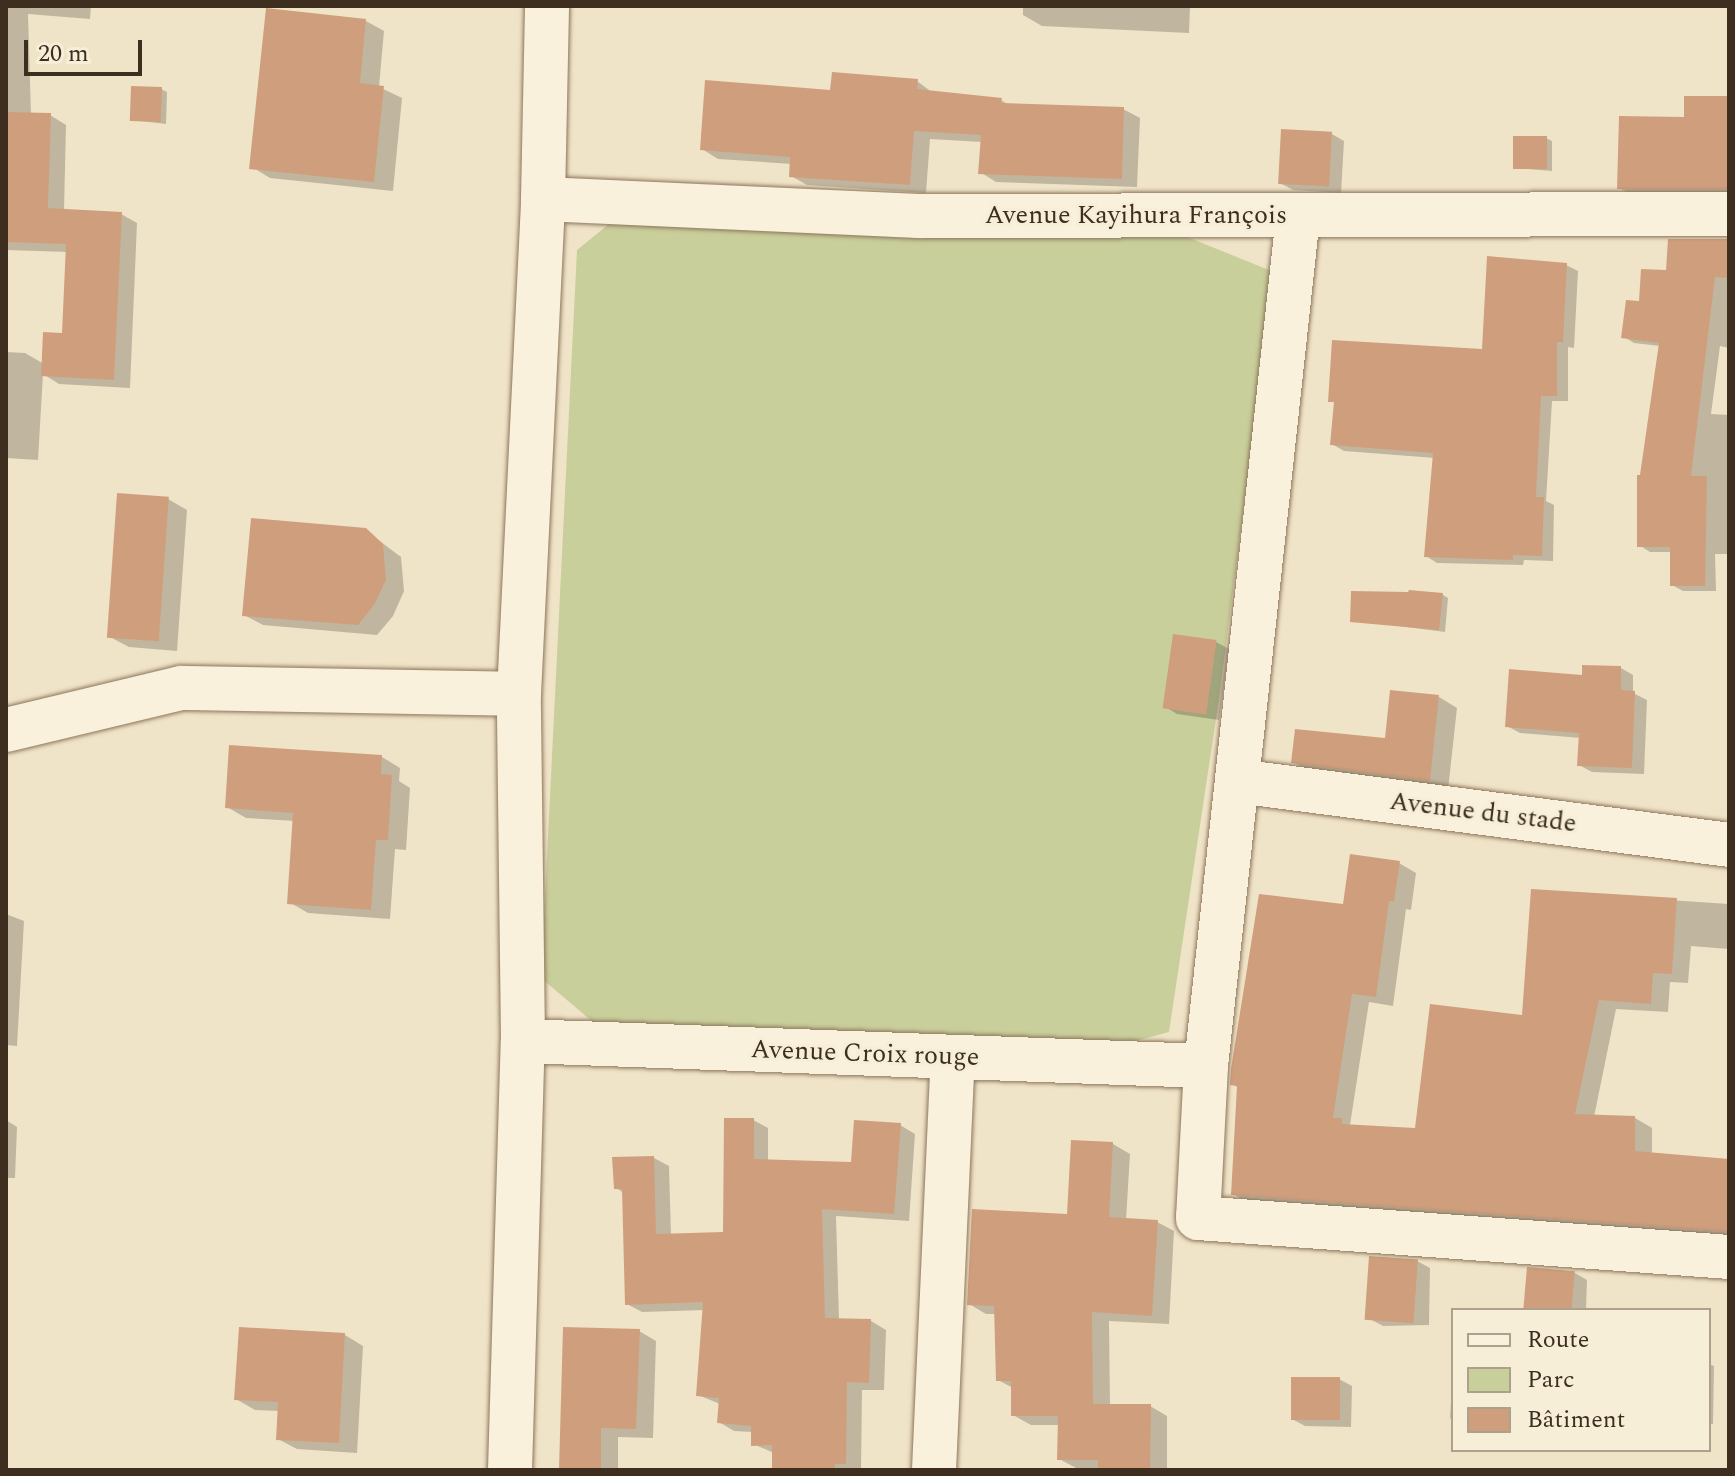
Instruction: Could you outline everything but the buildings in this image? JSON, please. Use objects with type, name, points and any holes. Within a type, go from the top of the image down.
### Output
[{"type":"street","points":[[510,1470],[523,1041],[519,694],[543,199],[547,6]]},
{"type":"street","name":"Avenue Kayihura François","points":[[543,199],[919,216],[1729,214]]},
{"type":"street","points":[[1298,216],[1206,1066],[1198,1218],[1729,1257]]},
{"type":"street","points":[[6,730],[181,688],[519,694]]},
{"type":"street","name":"Avenue du stade","points":[[1237,781],[1729,845]]},
{"type":"street","name":"Avenue Croix rouge","points":[[523,1041],[1206,1066]]},
{"type":"street","points":[[934,1470],[953,1057]]},
{"type":"green space","points":[[615,219],[1155,224],[1274,272],[1219,699],[1169,1032],[1103,1050],[600,1028],[541,978],[577,250]]}]
